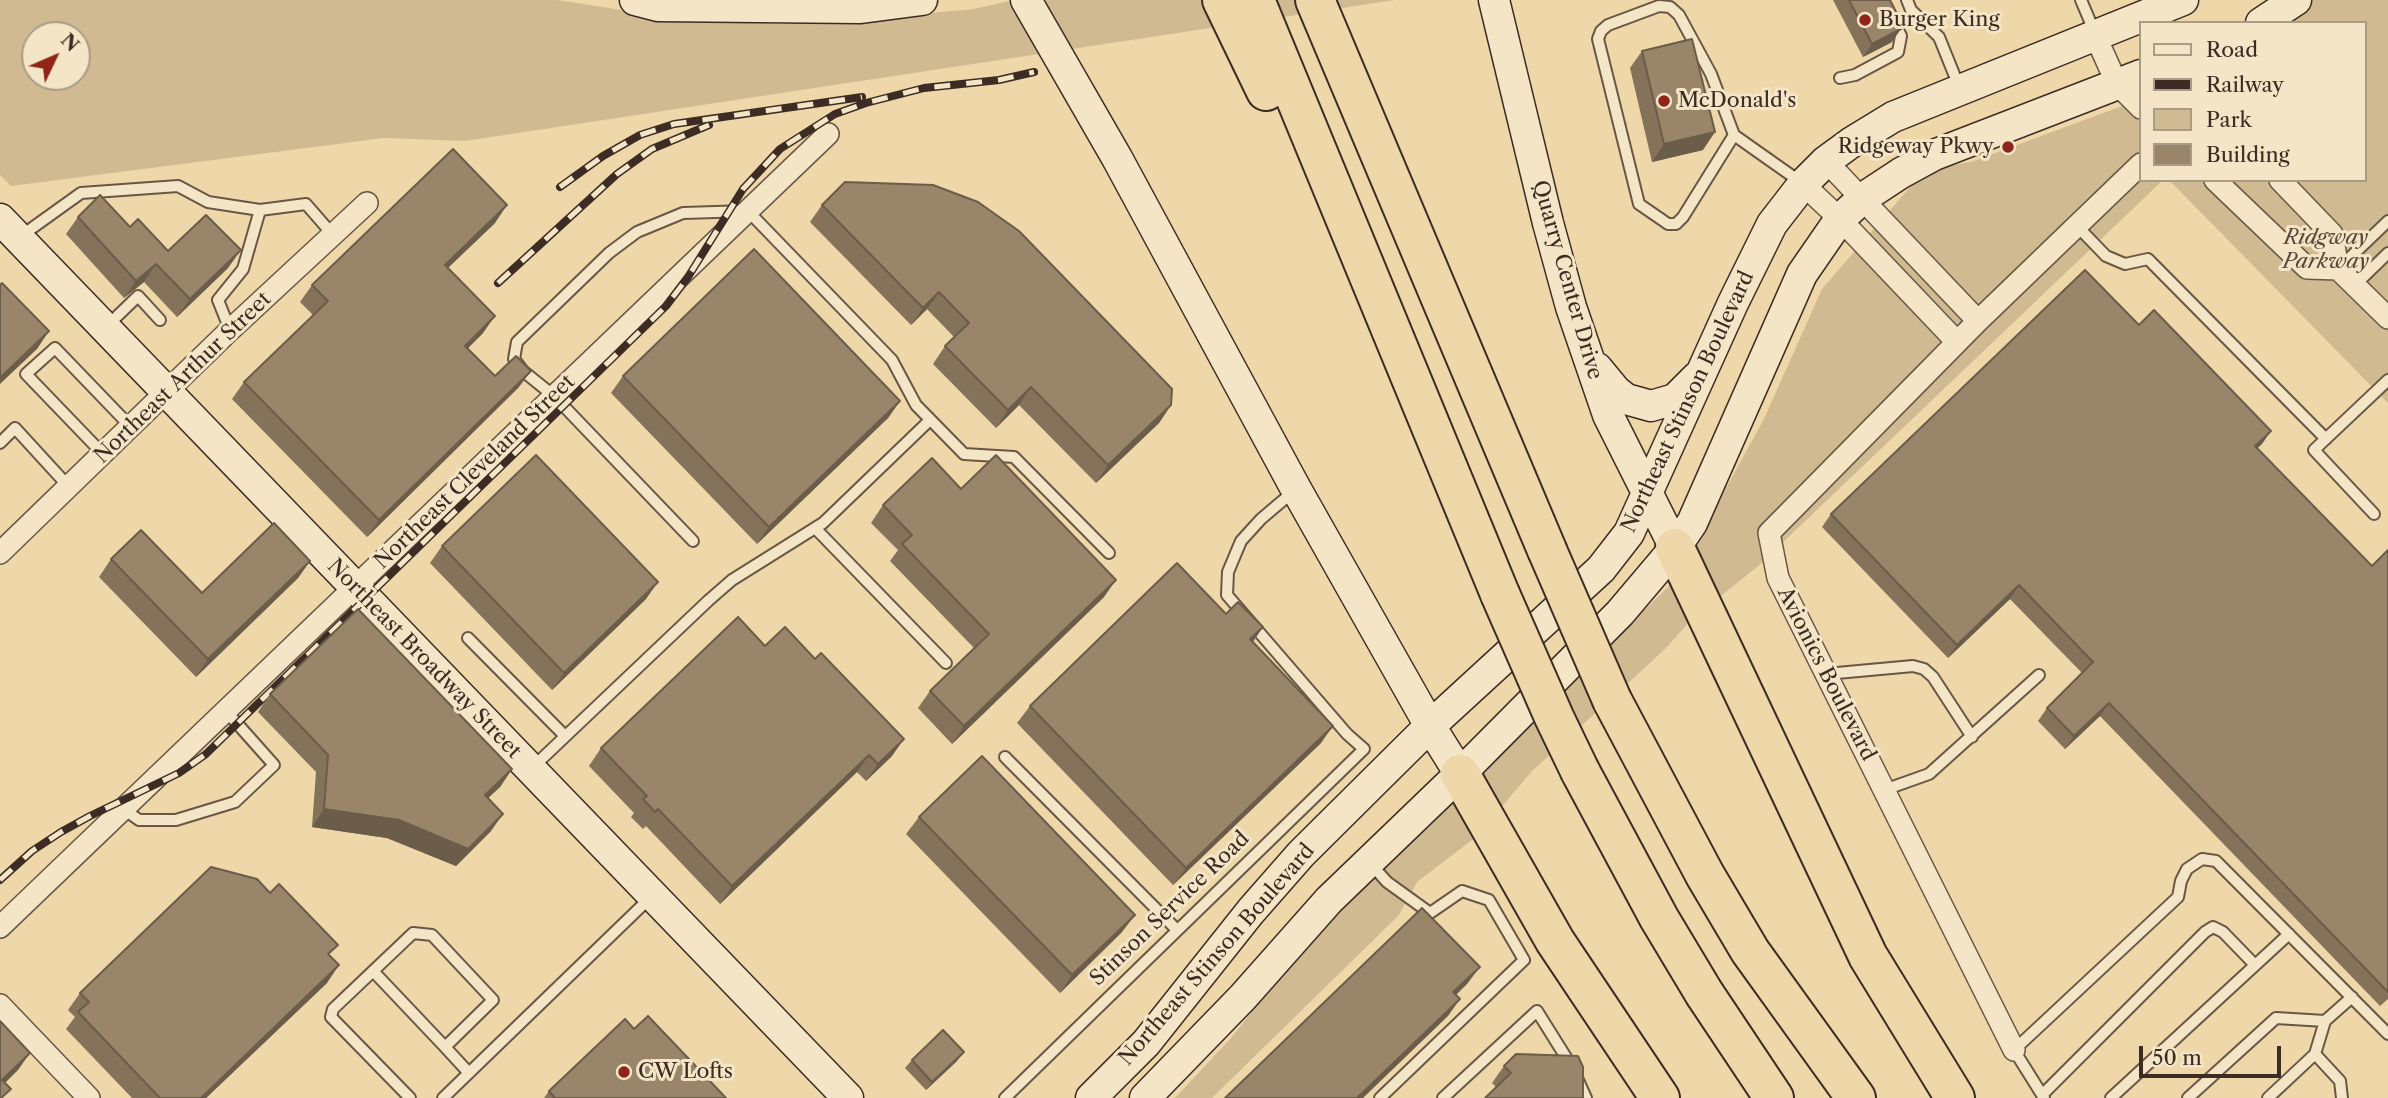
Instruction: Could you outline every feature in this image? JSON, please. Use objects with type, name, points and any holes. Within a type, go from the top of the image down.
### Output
[{"type":"highway","points":[[1222,0],[1277,84],[1580,771],[1659,918],[1704,993],[1774,1098]]},
{"type":"highway","points":[[1255,0],[1277,84]]},
{"type":"highway","points":[[1315,0],[1612,701],[1705,875],[1750,951],[1856,1098]]},
{"type":"highway","points":[[1675,548],[1868,956],[1955,1098]]},
{"type":"highway","points":[[1460,774],[1555,941],[1660,1098]]},
{"type":"main road","points":[[635,0],[658,6],[847,8],[922,0]]},
{"type":"main road","points":[[1026,0],[1116,158],[1296,489],[1460,774]]},
{"type":"main road","name":"Quarry Center Drive","points":[[1494,0],[1558,266],[1587,356],[1608,415],[1675,548]]},
{"type":"main road","name":"Northeast Stinson Boulevard","points":[[2147,21],[2183,0]]},
{"type":"main road","points":[[2264,21],[2296,0]]},
{"type":"main road","name":"Northeast Stinson Boulevard","points":[[1091,1098],[1146,1043],[1251,911],[1301,855],[1430,726],[1601,569],[1629,533],[1733,303],[1772,224],[1803,184],[1826,161],[1893,117],[2095,35],[2137,27]]},
{"type":"main road","name":"Northeast Stinson Boulevard","points":[[1146,1098],[1243,997],[1329,900],[1460,774],[1620,613],[1675,548],[1692,523],[1802,274],[1840,219],[1863,198],[1934,155],[2129,80]]},
{"type":"main road","name":"Northeast Broadway Street","points":[[9,228],[848,1098]]},
{"type":"main road","points":[[1587,356],[1616,391],[1638,404],[1660,404],[1675,399],[1702,372]]},
{"type":"street","points":[[2095,35],[2129,80],[2140,106]]},
{"type":"street","name":"Northeast Cleveland Street","points":[[0,927],[828,134]]},
{"type":"street","points":[[1826,161],[1978,321]]},
{"type":"street","name":"Avionics Boulevard","points":[[2014,1050],[1778,578],[1769,533],[1978,321],[2140,165]]},
{"type":"street","points":[[2217,182],[2307,268],[2338,269]]},
{"type":"street","points":[[2282,182],[2332,234],[2338,269],[2388,318]]},
{"type":"street","points":[[1803,184],[1957,342]]},
{"type":"street","name":"Northeast Arthur Street","points":[[0,553],[230,330],[367,203]]},
{"type":"street","points":[[0,1005],[89,1098]]},
{"type":"lane","points":[[1840,78],[1855,75],[1899,52],[1901,36],[1883,0]]},
{"type":"lane","points":[[1907,0],[1911,10],[1939,37],[1961,89]]},
{"type":"lane","points":[[2081,0],[2095,35]]},
{"type":"lane","points":[[1734,135],[1684,217],[1676,223],[1668,224],[1639,204],[1598,39],[1601,31],[1608,25],[1659,6],[1670,7],[1679,15],[1712,74],[1734,135],[1803,184]]},
{"type":"lane","points":[[9,228],[81,193],[178,186],[208,202],[261,210],[306,204],[333,235]]},
{"type":"lane","points":[[230,330],[218,300],[243,269],[261,210]]},
{"type":"lane","points":[[693,541],[554,396],[523,371],[514,359],[517,342],[609,253],[637,232],[683,213],[748,211],[892,360],[916,405],[964,454],[1014,457],[1109,554]]},
{"type":"lane","points":[[2338,269],[2388,221]]},
{"type":"lane","points":[[2077,226],[2106,256],[2125,264],[2148,260],[2326,439]]},
{"type":"lane","points":[[2354,285],[2388,253]]},
{"type":"lane","points":[[105,328],[138,296],[160,320]]},
{"type":"lane","points":[[103,454],[26,374],[55,348],[131,427]]},
{"type":"lane","points":[[2374,514],[2314,450],[2388,380]]},
{"type":"lane","points":[[531,769],[732,580],[816,528],[930,420]]},
{"type":"lane","points":[[0,443],[15,428],[69,486]]},
{"type":"lane","name":"Stinson Service Road","points":[[1005,1098],[1364,749],[1227,594],[1228,572],[1241,541],[1261,519],[1296,489]]},
{"type":"lane","points":[[816,528],[946,663]]},
{"type":"lane","points":[[468,638],[565,736]]},
{"type":"lane","points":[[1826,674],[1913,666],[1924,669],[1933,677],[1972,737]]},
{"type":"lane","points":[[1884,790],[1929,774],[2039,675]]},
{"type":"lane","points":[[125,810],[139,820],[176,820],[235,802],[274,765],[226,711]]},
{"type":"lane","points":[[1005,757],[1177,930]]},
{"type":"lane","points":[[2255,965],[2223,932],[2213,927],[2205,932],[2043,1097],[2014,1050],[2178,897],[2187,869],[2202,859],[2216,861],[2388,1034]]},
{"type":"lane","points":[[1369,862],[1387,883],[1430,913],[1462,891],[1489,900],[1524,960],[1380,1098]]},
{"type":"lane","points":[[443,1098],[653,896]]},
{"type":"lane","points":[[410,1098],[331,1017],[333,1009],[413,933],[432,935],[493,1000],[445,1047]]},
{"type":"lane","points":[[2111,1098],[2289,934]]},
{"type":"lane","points":[[373,971],[468,1073]]},
{"type":"lane","points":[[2268,1098],[2315,1054],[2325,1021],[2352,997]]},
{"type":"lane","points":[[1443,1098],[1536,1011],[1572,1067],[1586,1098]]},
{"type":"lane","points":[[2188,1098],[2276,1018],[2325,1021]]},
{"type":"lane","points":[[2315,1054],[2340,1081],[2343,1098]]},
{"type":"green space","points":[[0,0],[557,0],[660,16],[777,24],[973,9],[1015,0],[1395,0],[465,141],[384,138],[11,186],[0,175]]},
{"type":"green space","name":"Ridgway Parkway","points":[[2265,0],[2388,0],[2388,403],[2171,182],[2367,182],[2367,21],[2272,21]]},
{"type":"green space","points":[[2140,99],[2140,182],[2161,182],[1757,567],[1692,619],[1664,650],[1532,771],[1476,837],[1417,882],[1399,915],[1212,1098],[1175,1098],[1232,1037],[1290,963],[1344,904],[1668,587],[1703,530],[1764,419],[1822,289],[1917,179],[1937,168],[1971,162]]},
{"type":"building","points":[[1849,0],[1890,0],[1902,24],[1901,29],[1872,44]]},
{"type":"building","points":[[1692,39],[1715,132],[1664,144],[1642,51]]},
{"type":"building","points":[[453,149],[507,205],[445,265],[495,316],[465,346],[495,376],[516,356],[531,371],[379,520],[244,382],[328,301],[312,285]]},
{"type":"building","points":[[845,182],[933,185],[978,202],[1019,231],[1172,389],[1171,405],[1108,465],[1031,387],[1008,410],[945,346],[969,323],[939,292],[923,308],[822,205]]},
{"type":"building","points":[[100,195],[130,227],[138,219],[168,251],[206,215],[241,250],[190,299],[156,264],[136,281],[78,217]]},
{"type":"building","points":[[754,249],[900,401],[769,527],[623,376]]},
{"type":"building","points":[[2085,270],[2139,325],[2154,310],[2271,431],[2255,446],[2372,566],[2388,550],[2388,992],[2109,703],[2074,736],[2047,708],[2093,662],[2019,585],[1957,645],[1831,514]]},
{"type":"building","points":[[2,283],[49,331],[0,378],[0,285]]},
{"type":"building","points":[[536,455],[658,582],[564,673],[442,546]]},
{"type":"building","points":[[996,455],[1116,580],[964,726],[930,691],[989,634],[902,544],[912,535],[883,505],[932,458],[961,489]]},
{"type":"building","points":[[274,523],[310,561],[208,659],[111,559],[141,530],[202,593]]},
{"type":"building","points":[[1177,563],[1226,614],[1238,602],[1263,627],[1250,639],[1333,726],[1186,868],[1030,706]]},
{"type":"building","points":[[358,609],[512,769],[485,795],[503,814],[468,849],[399,820],[324,809],[328,755],[270,694]]},
{"type":"building","points":[[738,617],[765,646],[785,627],[815,659],[821,653],[904,739],[878,764],[869,755],[732,886],[658,809],[655,812],[643,799],[647,796],[601,748]]},
{"type":"building","points":[[982,756],[1135,915],[1072,975],[919,817]]},
{"type":"building","points":[[211,867],[257,879],[270,893],[279,884],[338,945],[328,954],[339,965],[201,1098],[160,1098],[78,1012],[89,1002],[80,993]]},
{"type":"building","points":[[1422,908],[1480,967],[1453,992],[1460,999],[1357,1098],[1225,1098]]},
{"type":"building","name":"CW Lofts","points":[[648,1016],[726,1098],[555,1098],[549,1091],[625,1019],[634,1029]]},
{"type":"building","points":[[0,1021],[30,1053],[2,1080],[11,1089],[1,1098],[0,1098]]},
{"type":"building","points":[[943,1030],[964,1052],[932,1082],[912,1060]]},
{"type":"building","points":[[1516,1054],[1578,1056],[1583,1067],[1583,1098],[1485,1098],[1511,1073],[1504,1066]]},
{"type":"railway","points":[[0,880],[32,851],[61,832],[179,773],[206,754],[666,306],[688,277],[743,189],[780,149],[835,114],[866,103],[924,88],[999,80],[1034,72]]},
{"type":"railway","points":[[560,187],[603,156],[640,135],[674,124],[862,97]]},
{"type":"railway","points":[[498,283],[617,174],[652,149],[709,125]]},
{"type":"place","name":"Burger King","points":[[1865,20]]},
{"type":"place","name":"McDonald's","points":[[1664,101]]},
{"type":"place","name":"Ridgeway Pkwy","points":[[2008,147]]},
{"type":"place","name":"CW Lofts","points":[[624,1072]]}]
